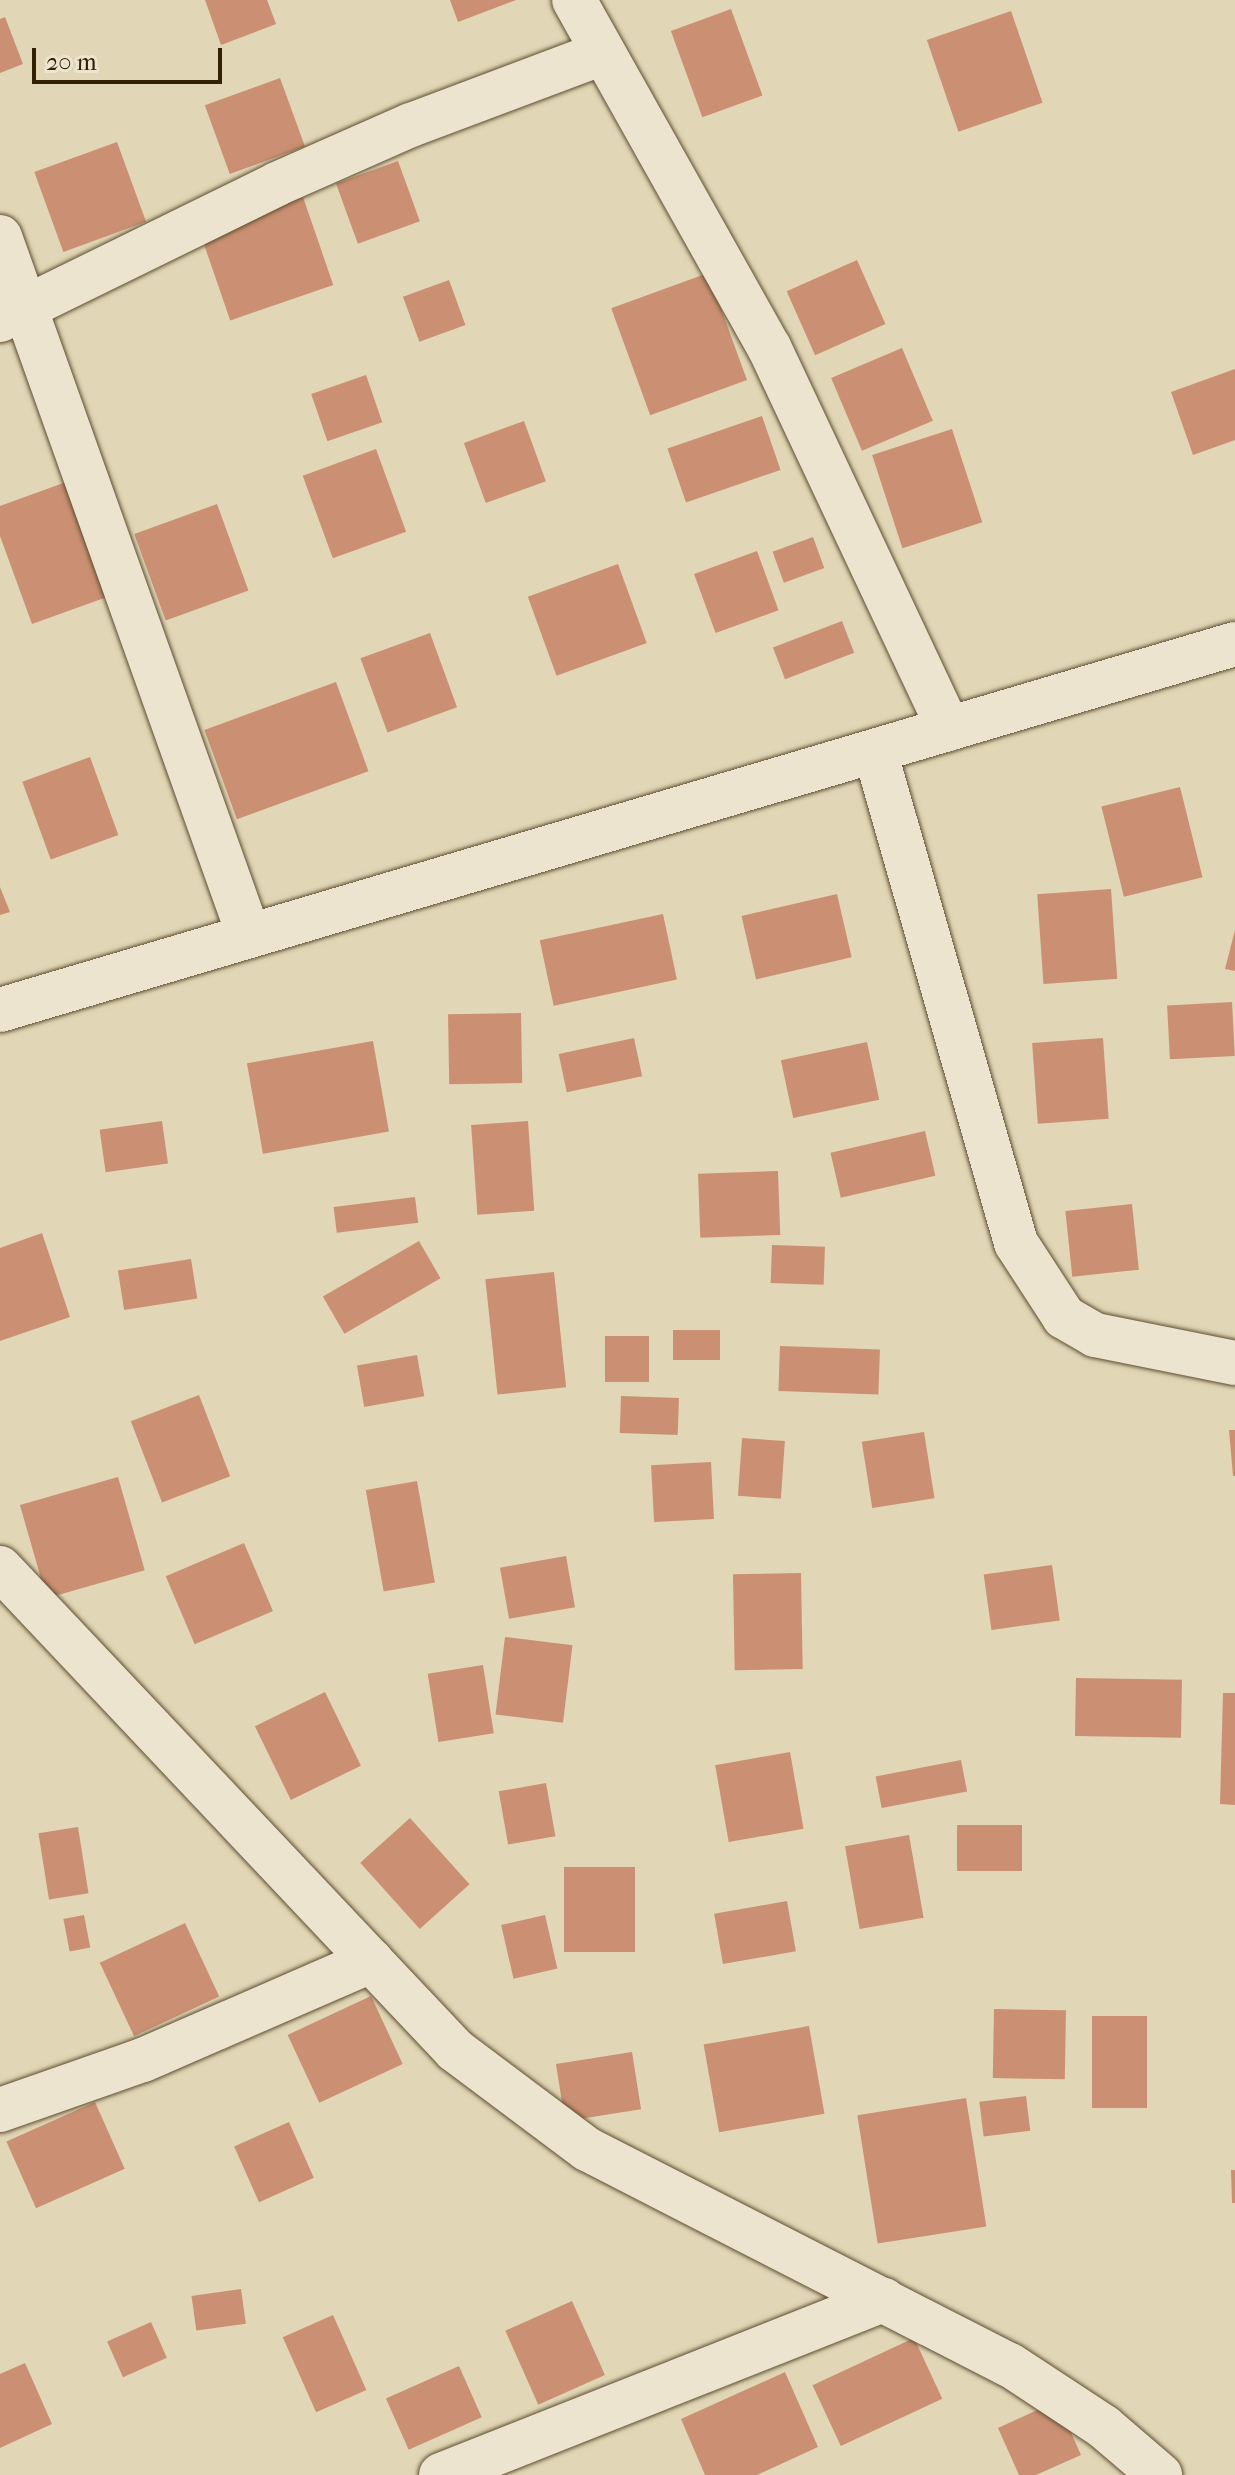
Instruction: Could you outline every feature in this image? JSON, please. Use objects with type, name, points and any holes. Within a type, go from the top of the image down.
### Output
[{"type":"street","points":[[574,0],[769,347],[949,729]]},
{"type":"street","points":[[13,314],[318,167],[603,53]]},
{"type":"street","points":[[0,237],[13,314],[249,936]]},
{"type":"street","points":[[0,1010],[1235,644]]},
{"type":"street","points":[[875,751],[1016,1243],[1064,1317],[1095,1335],[1235,1363]]},
{"type":"street","points":[[0,1568],[455,2050],[587,2149],[1010,2365],[1104,2427],[1160,2475]]},
{"type":"street","points":[[0,2110],[143,2060],[371,1961]]},
{"type":"street","points":[[441,2475],[884,2300]]},
{"type":"building","points":[[205,0],[267,0],[276,24],[221,45]]},
{"type":"building","points":[[450,0],[516,0],[458,22]]},
{"type":"building","points":[[731,9],[762,95],[702,117],[671,31]]},
{"type":"building","points":[[1011,11],[1043,103],[958,132],[927,40]]},
{"type":"building","points":[[5,17],[23,64],[0,73],[0,19]]},
{"type":"building","points":[[280,78],[305,147],[230,174],[205,105]]},
{"type":"building","points":[[117,142],[146,222],[63,252],[34,172]]},
{"type":"building","points":[[398,161],[420,221],[358,244],[336,184]]},
{"type":"building","points":[[303,197],[333,285],[230,320],[200,232]]},
{"type":"building","points":[[857,260],[885,324],[815,355],[787,291]]},
{"type":"building","points":[[708,273],[747,380],[650,415],[611,308]]},
{"type":"building","points":[[449,280],[465,325],[419,342],[403,297]]},
{"type":"building","points":[[902,348],[933,421],[862,451],[831,378]]},
{"type":"building","points":[[1235,369],[1235,440],[1193,455],[1171,392]]},
{"type":"building","points":[[366,375],[382,422],[327,441],[311,394]]},
{"type":"building","points":[[762,416],[781,470],[686,502],[667,449]]},
{"type":"building","points":[[524,421],[546,481],[486,503],[464,443]]},
{"type":"building","points":[[952,429],[982,522],[902,548],[872,455]]},
{"type":"building","points":[[376,449],[406,532],[333,558],[303,476]]},
{"type":"building","points":[[66,482],[107,597],[32,624],[0,536],[0,506]]},
{"type":"building","points":[[217,504],[248,590],[166,621],[134,534]]},
{"type":"building","points":[[813,537],[824,568],[784,583],[773,552]]},
{"type":"building","points":[[757,551],[779,610],[716,633],[694,574]]},
{"type":"building","points":[[618,564],[647,643],[557,676],[528,597]]},
{"type":"building","points":[[842,621],[854,653],[785,679],[773,648]]},
{"type":"building","points":[[430,633],[457,707],[387,733],[360,658]]},
{"type":"building","points":[[336,682],[368,771],[237,819],[204,730]]},
{"type":"building","points":[[90,757],[118,835],[51,860],[22,782]]},
{"type":"building","points":[[1180,787],[1202,877],[1124,897],[1101,807]]},
{"type":"building","points":[[0,887],[10,912],[0,915]]},
{"type":"building","points":[[1111,889],[1117,979],[1043,984],[1037,894]]},
{"type":"building","points":[[837,894],[852,957],[756,979],[742,916]]},
{"type":"building","points":[[663,914],[677,980],[554,1006],[540,940]]},
{"type":"building","points":[[1235,930],[1235,971],[1225,969]]},
{"type":"building","points":[[1232,1002],[1235,1056],[1170,1059],[1167,1005]]},
{"type":"building","points":[[521,1013],[522,1083],[449,1084],[448,1014]]},
{"type":"building","points":[[634,1038],[642,1076],[567,1092],[559,1054]]},
{"type":"building","points":[[1103,1038],[1109,1119],[1038,1124],[1032,1043]]},
{"type":"building","points":[[373,1041],[389,1132],[263,1154],[247,1063]]},
{"type":"building","points":[[867,1042],[879,1100],[793,1118],[781,1060]]},
{"type":"building","points":[[162,1121],[168,1164],[106,1172],[100,1130]]},
{"type":"building","points":[[528,1121],[534,1211],[477,1215],[471,1125]]},
{"type":"building","points":[[925,1131],[935,1176],[841,1198],[830,1153]]},
{"type":"building","points":[[778,1171],[780,1235],[700,1238],[698,1174]]},
{"type":"building","points":[[415,1197],[418,1223],[337,1233],[334,1207]]},
{"type":"building","points":[[1132,1204],[1139,1270],[1072,1277],[1065,1211]]},
{"type":"building","points":[[42,1233],[70,1317],[0,1341],[0,1248]]},
{"type":"building","points":[[419,1241],[440,1278],[344,1334],[323,1296]]},
{"type":"building","points":[[772,1245],[825,1247],[824,1285],[771,1283]]},
{"type":"building","points":[[191,1259],[197,1299],[124,1310],[118,1271]]},
{"type":"building","points":[[554,1272],[566,1387],[498,1395],[485,1279]]},
{"type":"building","points":[[673,1330],[720,1330],[720,1360],[673,1360]]},
{"type":"building","points":[[605,1336],[649,1336],[649,1382],[605,1382]]},
{"type":"building","points":[[780,1346],[880,1349],[878,1394],[778,1391]]},
{"type":"building","points":[[417,1355],[424,1396],[364,1407],[357,1366]]},
{"type":"building","points":[[199,1395],[230,1476],[162,1502],[131,1421]]},
{"type":"building","points":[[621,1396],[679,1398],[678,1435],[620,1433]]},
{"type":"building","points":[[1229,1430],[1235,1430],[1235,1476],[1233,1476]]},
{"type":"building","points":[[924,1432],[934,1498],[872,1508],[862,1442]]},
{"type":"building","points":[[742,1438],[785,1441],[781,1499],[738,1496]]},
{"type":"building","points":[[711,1462],[714,1519],[654,1522],[651,1465]]},
{"type":"building","points":[[118,1477],[145,1570],[47,1598],[20,1505]]},
{"type":"building","points":[[417,1481],[435,1582],[384,1591],[366,1490]]},
{"type":"building","points":[[244,1543],[273,1611],[195,1644],[166,1576]]},
{"type":"building","points":[[566,1556],[575,1607],[509,1619],[500,1568]]},
{"type":"building","points":[[1052,1565],[1060,1620],[991,1630],[984,1575]]},
{"type":"building","points":[[801,1573],[803,1669],[735,1670],[733,1574]]},
{"type":"building","points":[[505,1637],[572,1645],[563,1723],[495,1714]]},
{"type":"building","points":[[483,1665],[494,1733],[438,1742],[428,1674]]},
{"type":"building","points":[[1076,1678],[1182,1680],[1181,1738],[1075,1736]]},
{"type":"building","points":[[325,1692],[361,1766],[291,1800],[255,1726]]},
{"type":"building","points":[[1223,1693],[1235,1693],[1235,1805],[1220,1804]]},
{"type":"building","points":[[790,1752],[804,1829],[729,1842],[715,1765]]},
{"type":"building","points":[[961,1760],[967,1791],[882,1808],[876,1777]]},
{"type":"building","points":[[546,1783],[555,1836],[508,1845],[499,1791]]},
{"type":"building","points":[[410,1818],[470,1884],[420,1929],[360,1863]]},
{"type":"building","points":[[957,1825],[1022,1825],[1022,1871],[957,1871]]},
{"type":"building","points":[[78,1827],[88,1893],[49,1899],[38,1833]]},
{"type":"building","points":[[909,1835],[924,1918],[860,1929],[845,1846]]},
{"type":"building","points":[[564,1867],[635,1867],[635,1952],[564,1952]]},
{"type":"building","points":[[787,1901],[796,1951],[723,1964],[714,1914]]},
{"type":"building","points":[[84,1915],[90,1947],[70,1951],[63,1919]]},
{"type":"building","points":[[545,1915],[557,1969],[514,1979],[501,1925]]},
{"type":"building","points":[[185,1923],[219,1996],[134,2036],[100,1963]]},
{"type":"building","points":[[371,1996],[403,2064],[319,2103],[288,2035]]},
{"type":"building","points":[[994,2009],[1066,2010],[1065,2079],[993,2078]]},
{"type":"building","points":[[1092,2016],[1147,2016],[1147,2108],[1092,2108]]},
{"type":"building","points":[[809,2026],[824,2114],[719,2132],[704,2045]]},
{"type":"building","points":[[632,2052],[641,2109],[565,2121],[556,2064]]},
{"type":"building","points":[[1026,2096],[1030,2131],[984,2136],[979,2102]]},
{"type":"building","points":[[966,2098],[986,2226],[878,2244],[857,2115]]},
{"type":"building","points":[[95,2102],[125,2169],[36,2208],[6,2141]]},
{"type":"building","points":[[289,2122],[314,2178],[259,2202],[234,2146]]},
{"type":"building","points":[[1231,2170],[1235,2170],[1235,2203],[1232,2203]]},
{"type":"building","points":[[241,2289],[246,2324],[196,2331],[191,2296]]},
{"type":"building","points":[[572,2301],[605,2375],[538,2405],[505,2331]]},
{"type":"building","points":[[333,2315],[366,2390],[316,2412],[283,2337]]},
{"type":"building","points":[[151,2322],[167,2358],[123,2377],[107,2342]]},
{"type":"building","points":[[914,2338],[942,2399],[841,2446],[812,2385]]},
{"type":"building","points":[[25,2363],[52,2424],[0,2448],[0,2374]]},
{"type":"building","points":[[459,2366],[482,2417],[409,2450],[386,2399]]},
{"type":"building","points":[[785,2372],[818,2447],[757,2475],[705,2475],[681,2419]]},
{"type":"building","points":[[1057,2401],[1081,2455],[1036,2475],[1019,2475],[998,2428]]}]
